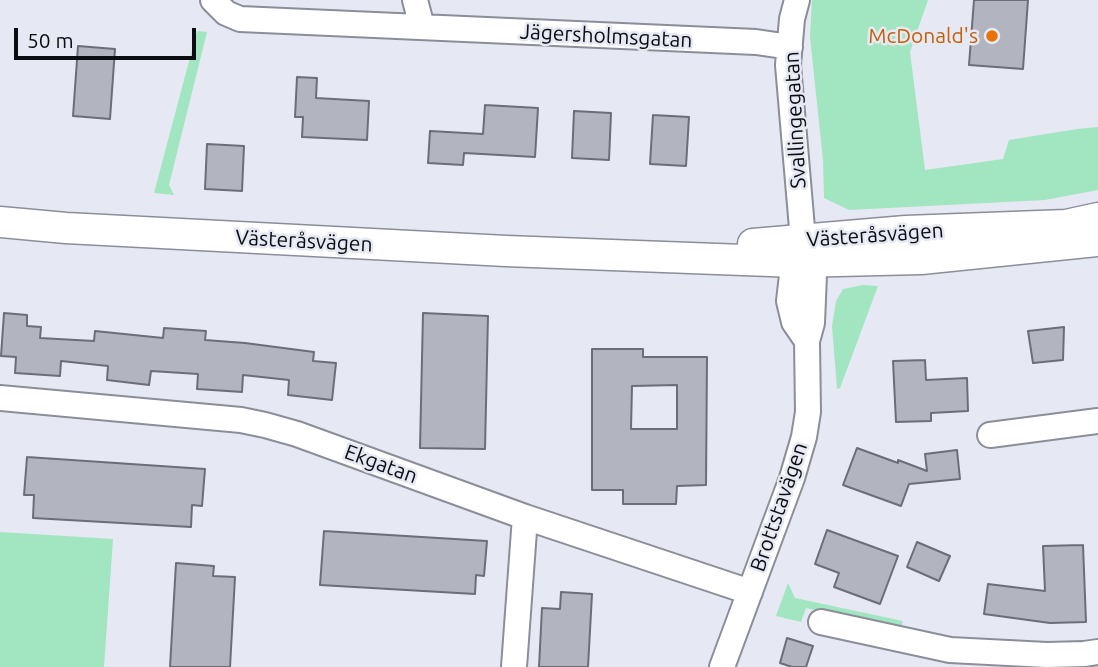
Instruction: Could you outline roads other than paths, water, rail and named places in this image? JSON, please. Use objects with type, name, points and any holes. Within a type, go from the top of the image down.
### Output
[{"type":"street","name":"Jägersholmsgatan","points":[[213,0],[226,13],[240,19],[756,42],[790,47]]},
{"type":"street","points":[[415,0],[422,27]]},
{"type":"street","name":"Svallingegatan","points":[[797,0],[792,19],[788,65],[803,254]]},
{"type":"street","name":"Västeråsvägen","points":[[803,254],[906,231],[1066,225],[1098,218]]},
{"type":"street","name":"Västeråsvägen","points":[[0,222],[65,228],[609,254],[803,254],[921,259],[1098,241]]},
{"type":"street","name":"Brottstavägen","points":[[722,667],[792,478],[804,437],[808,412],[807,341],[793,323],[789,301],[792,275],[803,254]]},
{"type":"street","name":"Ekgatan","points":[[0,398],[240,420],[265,425],[297,434],[524,517],[750,592]]},
{"type":"street","points":[[990,435],[1098,421]]},
{"type":"street","points":[[514,667],[524,517]]},
{"type":"street","points":[[821,622],[950,650],[1047,655],[1098,652]]},
{"type":"place","name":"McDonald's","points":[[992,36]]}]
